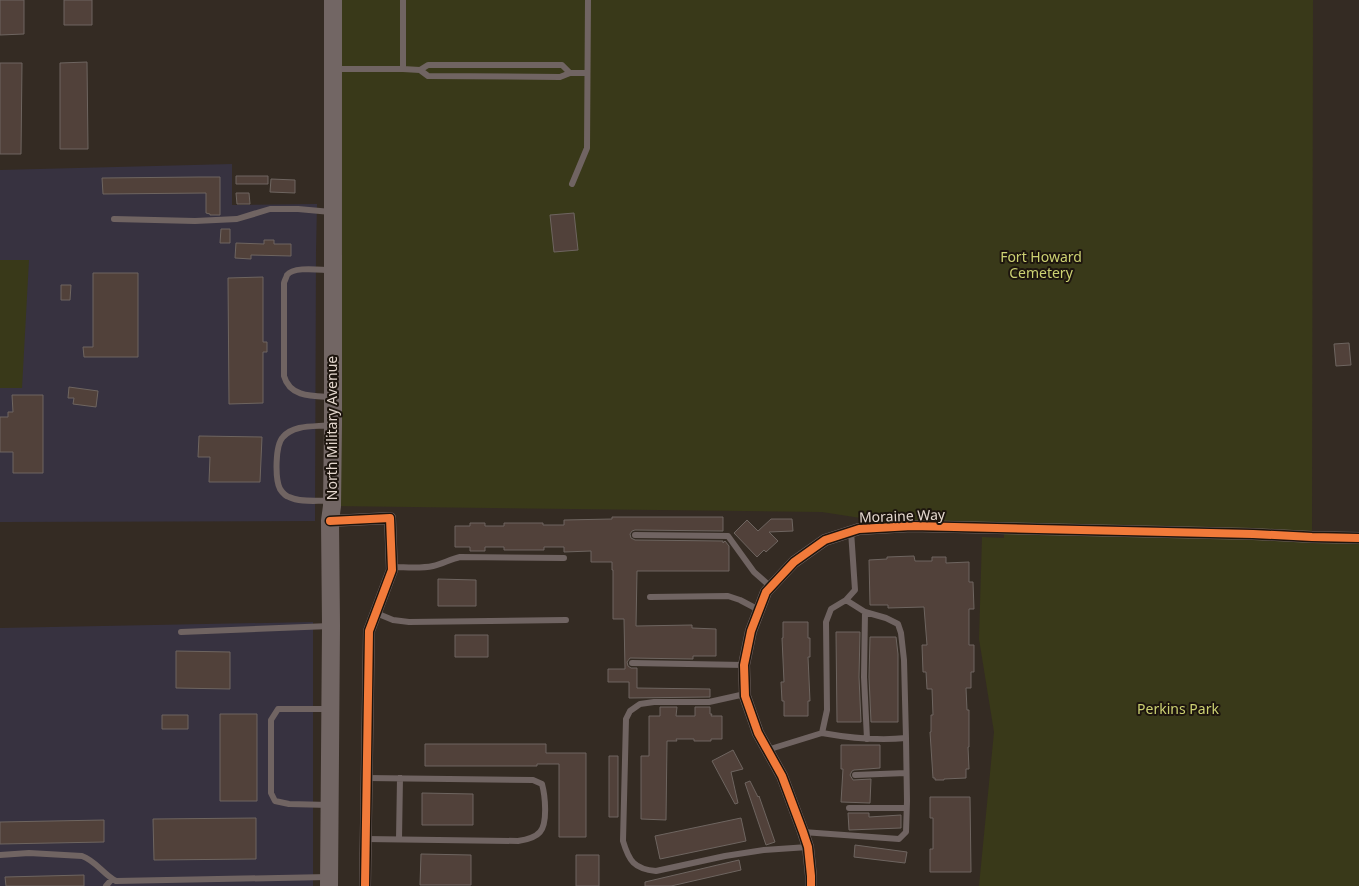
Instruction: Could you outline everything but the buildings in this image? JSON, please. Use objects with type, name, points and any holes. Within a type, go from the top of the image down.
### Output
[{"type":"main road","name":"North Military Avenue","points":[[329,882],[330,521],[333,425],[333,0]]},
{"type":"street","points":[[330,521],[390,518],[392,570],[369,631],[365,886]]},
{"type":"street","name":"Moraine Way","points":[[811,886],[808,847],[782,776],[758,732],[745,694],[744,665],[751,631],[766,592],[794,562],[825,540],[859,529],[912,526],[1359,538]]},
{"type":"lane","points":[[403,0],[403,69]]},
{"type":"lane","points":[[572,184],[587,148],[588,0]]},
{"type":"lane","points":[[420,70],[428,64],[562,65],[570,73]]},
{"type":"lane","points":[[332,69],[420,70],[428,76],[560,77],[570,73],[587,73]]},
{"type":"lane","points":[[114,219],[195,221],[237,219],[270,209],[332,212]]},
{"type":"lane","points":[[332,270],[299,270],[287,276],[284,283],[284,376],[286,382],[290,388],[298,393],[332,397]]},
{"type":"lane","points":[[332,501],[298,500],[288,497],[281,490],[278,481],[277,449],[282,437],[292,430],[333,425]]},
{"type":"lane","points":[[822,733],[827,710],[826,622],[831,609],[846,600],[855,590],[851,531]]},
{"type":"lane","points":[[634,535],[728,536],[754,572],[770,587]]},
{"type":"lane","points":[[392,567],[423,568],[460,557],[564,558]]},
{"type":"lane","points":[[650,597],[728,596],[759,610]]},
{"type":"lane","points":[[803,832],[899,839],[906,832],[906,738],[904,660],[901,633],[898,624],[886,618],[865,612],[846,600]]},
{"type":"lane","points":[[865,612],[864,677],[867,738]]},
{"type":"lane","points":[[376,613],[393,620],[409,622],[566,620]]},
{"type":"lane","points":[[181,632],[331,626]]},
{"type":"lane","points":[[632,663],[744,665]]},
{"type":"lane","points":[[745,694],[709,702],[654,702],[640,704],[630,711],[626,719],[623,841],[627,855],[634,864],[644,870],[656,870],[764,850],[808,847]]},
{"type":"lane","points":[[330,709],[278,709],[271,720],[272,793],[276,801],[289,804],[330,804]]},
{"type":"lane","points":[[768,750],[822,733],[888,740],[906,738]]},
{"type":"lane","points":[[855,775],[906,773]]},
{"type":"lane","points":[[366,839],[518,841],[529,839],[540,833],[544,826],[545,796],[542,784],[533,780],[367,778]]},
{"type":"lane","points":[[399,839],[400,778]]},
{"type":"lane","points":[[849,808],[906,808]]},
{"type":"lane","points":[[0,855],[29,853],[82,856],[89,859],[116,881],[329,882]]},
{"type":"lane","points":[[106,886],[112,879]]},
{"type":"shaded area","points":[[232,164],[232,205],[317,204],[315,521],[0,522],[0,170]]},
{"type":"shaded area","points":[[313,622],[313,886],[0,886],[0,628]]},
{"type":"green space","name":"Fort Howard Cemetery","points":[[333,0],[1313,0],[1312,536],[1359,538],[1359,886],[979,886],[994,732],[979,639],[982,537],[1004,538],[1004,528],[912,526],[822,512],[332,506]]},
{"type":"green space","points":[[0,260],[29,260],[22,388],[0,388]]},
{"type":"cycle path","points":[[330,521],[390,518],[392,570],[369,631],[365,886]]},
{"type":"cycle path","points":[[811,886],[808,847],[782,776],[758,733],[745,696],[744,665],[751,631],[766,592],[794,562],[825,540],[859,529],[912,526],[1359,538]]},
{"type":"park label","name":"Perkins Park","points":[[1178,709]]}]
